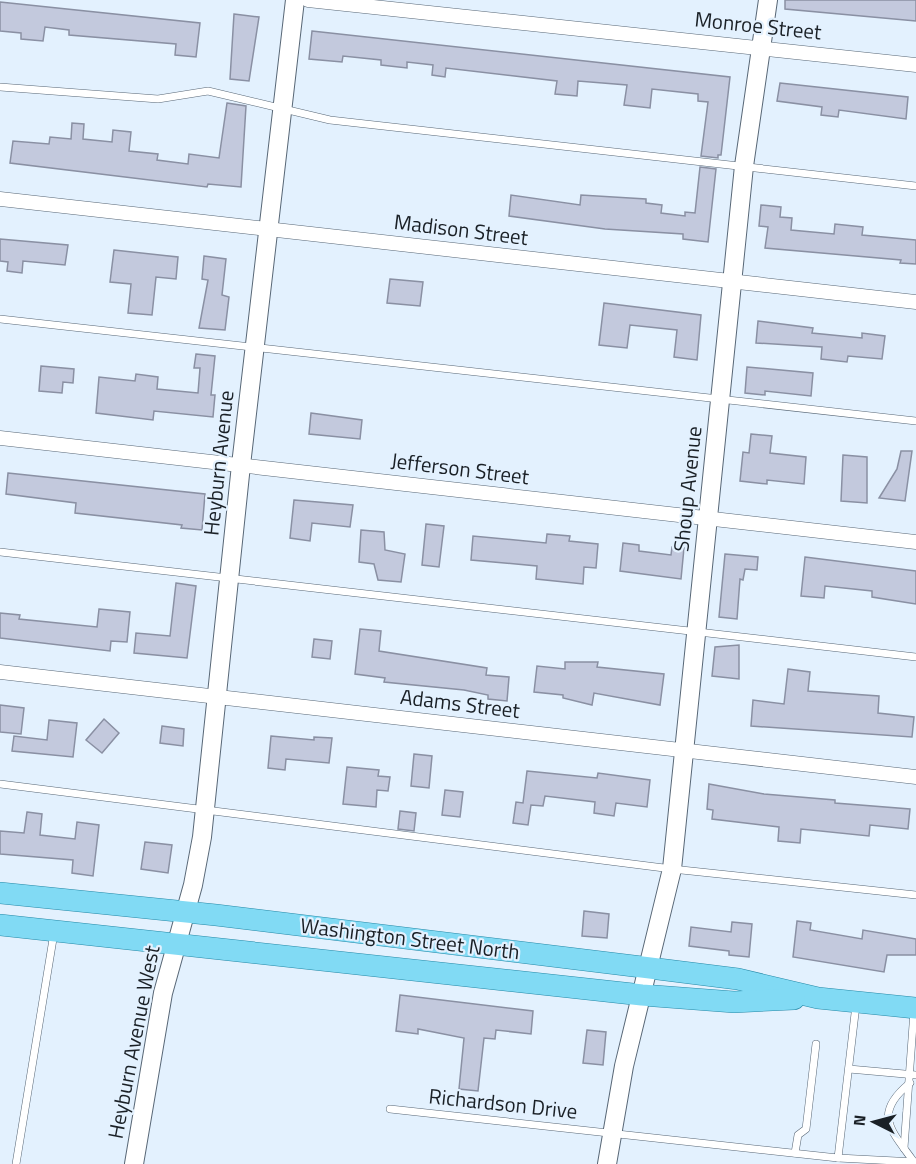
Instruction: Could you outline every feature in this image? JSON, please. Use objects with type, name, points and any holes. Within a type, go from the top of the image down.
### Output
[{"type":"main road","name":"Washington Street North","points":[[0,893],[180,928],[646,981]]},
{"type":"main road","name":"Washington Street North","points":[[0,925],[54,931],[180,928],[646,981],[734,1002],[818,998],[915,1008]]},
{"type":"street","name":"Heyburn Avenue","points":[[180,928],[196,866],[205,810],[241,465],[295,0]]},
{"type":"street","name":"Monroe Street","points":[[308,0],[916,65]]},
{"type":"street","name":"Shoup Avenue","points":[[607,1164],[624,1066],[672,869],[686,752],[695,634],[744,166],[768,0]]},
{"type":"street","name":"Madison Street","points":[[0,199],[916,302]]},
{"type":"street","name":"Jefferson Street","points":[[0,438],[916,542]]},
{"type":"street","name":"Adams Street","points":[[0,672],[916,777]]},
{"type":"street","name":"Heyburn Avenue West","points":[[134,1164],[163,993],[180,928]]},
{"type":"lane","points":[[0,87],[158,99],[208,91],[330,120],[916,186]]},
{"type":"lane","points":[[0,319],[720,401],[916,421]]},
{"type":"lane","points":[[0,552],[695,634],[916,657]]},
{"type":"lane","points":[[0,784],[672,869],[916,895]]},
{"type":"lane","points":[[16,1164],[54,931]]},
{"type":"lane","points":[[838,1158],[856,1002]]},
{"type":"lane","points":[[904,1148],[912,1078],[915,1008]]},
{"type":"lane","points":[[795,1153],[798,1135],[806,1129],[816,1044]]},
{"type":"lane","points":[[849,1069],[912,1078]]},
{"type":"lane","points":[[912,1078],[900,1091],[887,1113],[889,1126],[915,1162]]},
{"type":"lane","name":"Richardson Drive","points":[[390,1109],[838,1158],[915,1162]]},
{"type":"building","points":[[785,0],[916,0],[916,21],[785,9]]},
{"type":"building","points":[[0,2],[200,23],[196,57],[175,55],[176,44],[69,35],[69,30],[45,27],[43,41],[21,39],[21,33],[0,31]]},
{"type":"building","points":[[234,14],[259,17],[249,81],[230,79]]},
{"type":"building","points":[[312,31],[730,77],[721,155],[718,155],[718,158],[701,156],[708,102],[698,101],[698,94],[652,89],[650,108],[624,105],[627,85],[578,81],[577,96],[555,94],[557,81],[446,68],[445,77],[432,75],[433,65],[407,62],[407,68],[381,65],[381,60],[343,56],[342,62],[309,59]]},
{"type":"building","points":[[780,83],[908,97],[906,119],[839,110],[838,117],[821,115],[822,107],[777,101]]},
{"type":"building","points":[[227,103],[246,106],[241,187],[208,184],[207,187],[10,163],[13,141],[49,144],[50,137],[71,139],[72,123],[84,124],[83,139],[112,142],[113,130],[131,132],[129,151],[158,154],[157,160],[188,164],[189,154],[219,158]]},
{"type":"building","points":[[700,167],[716,169],[708,242],[683,239],[683,234],[605,229],[509,216],[511,195],[580,205],[581,195],[646,199],[646,203],[662,205],[661,213],[685,216],[685,212],[695,213]]},
{"type":"building","points":[[761,205],[781,207],[780,217],[792,218],[791,230],[834,234],[835,224],[863,227],[862,235],[916,240],[916,264],[900,263],[901,260],[765,248],[768,227],[759,226]]},
{"type":"building","points":[[0,239],[68,245],[65,265],[23,261],[22,273],[7,271],[8,262],[0,261]]},
{"type":"building","points":[[114,250],[178,257],[176,279],[156,277],[152,315],[128,313],[131,284],[110,282]]},
{"type":"building","points":[[204,256],[226,259],[222,295],[229,297],[225,330],[199,328],[208,280],[202,279]]},
{"type":"building","points":[[390,279],[423,282],[420,306],[387,303]]},
{"type":"building","points":[[604,303],[701,315],[697,360],[674,357],[677,330],[630,325],[627,348],[599,345]]},
{"type":"building","points":[[758,321],[813,328],[812,333],[862,338],[862,333],[885,336],[882,359],[848,356],[847,362],[821,359],[822,347],[756,343]]},
{"type":"building","points":[[196,354],[215,356],[211,395],[215,395],[213,417],[154,411],[153,420],[96,413],[99,377],[135,381],[136,374],[158,377],[157,389],[198,393],[200,368],[194,368]]},
{"type":"building","points":[[41,366],[74,369],[73,383],[63,382],[62,393],[39,391]]},
{"type":"building","points":[[747,367],[813,373],[811,396],[765,391],[765,395],[745,393]]},
{"type":"building","points":[[311,413],[362,420],[360,439],[309,434]]},
{"type":"building","points":[[751,434],[772,436],[770,453],[806,457],[804,484],[767,480],[767,484],[740,481],[743,452],[749,453]]},
{"type":"building","points":[[901,451],[912,451],[905,501],[879,498],[897,469]]},
{"type":"building","points":[[843,455],[867,457],[867,503],[841,501]]},
{"type":"building","points":[[8,473],[205,494],[202,530],[181,528],[182,525],[75,513],[76,503],[6,494]]},
{"type":"building","points":[[294,500],[353,505],[350,527],[312,523],[310,541],[290,538]]},
{"type":"building","points":[[426,524],[444,526],[439,567],[422,565]]},
{"type":"building","points":[[361,530],[384,532],[385,550],[405,554],[401,582],[378,580],[374,564],[359,562]]},
{"type":"building","points":[[547,534],[570,536],[569,541],[598,544],[596,568],[584,567],[583,584],[536,579],[537,566],[471,560],[473,536],[546,543]]},
{"type":"building","points":[[623,543],[639,545],[639,551],[671,555],[672,547],[684,548],[681,579],[620,571]]},
{"type":"building","points":[[725,554],[758,557],[757,570],[745,569],[743,580],[740,579],[737,619],[719,617]]},
{"type":"building","points":[[805,557],[916,571],[916,604],[872,597],[872,591],[825,586],[824,598],[801,596]]},
{"type":"building","points":[[176,583],[196,586],[187,658],[134,653],[136,633],[170,636]]},
{"type":"building","points":[[99,609],[130,612],[127,642],[111,641],[110,651],[0,638],[0,613],[20,615],[19,619],[97,627]]},
{"type":"building","points":[[360,629],[381,631],[379,651],[487,668],[486,675],[509,677],[507,701],[488,699],[488,695],[464,690],[384,682],[385,678],[355,674]]},
{"type":"building","points":[[314,639],[332,641],[330,659],[312,657]]},
{"type":"building","points":[[739,645],[739,679],[712,676],[715,647]]},
{"type":"building","points":[[565,662],[598,662],[597,667],[664,674],[660,705],[594,693],[592,705],[563,698],[563,695],[534,692],[537,666],[565,669]]},
{"type":"building","points":[[788,669],[810,672],[808,691],[879,696],[878,713],[914,717],[912,737],[751,726],[753,700],[784,704]]},
{"type":"building","points":[[0,705],[24,708],[21,734],[0,732]]},
{"type":"building","points":[[104,719],[119,733],[102,753],[86,740]]},
{"type":"building","points":[[49,720],[77,723],[73,757],[12,751],[14,736],[47,740]]},
{"type":"building","points":[[162,726],[184,729],[183,746],[160,743]]},
{"type":"building","points":[[271,736],[314,740],[314,737],[332,738],[329,763],[286,759],[285,770],[268,768]]},
{"type":"building","points":[[414,754],[432,756],[429,788],[411,786]]},
{"type":"building","points":[[347,767],[379,770],[378,776],[390,777],[388,791],[377,790],[376,807],[343,804]]},
{"type":"building","points":[[527,771],[597,778],[598,773],[650,780],[647,807],[616,803],[614,816],[594,813],[595,802],[545,796],[543,806],[531,805],[528,825],[513,823],[516,802],[523,803]]},
{"type":"building","points":[[709,784],[764,794],[835,800],[835,803],[910,809],[908,829],[870,825],[869,836],[801,829],[800,843],[778,841],[779,827],[712,819],[713,810],[707,809]]},
{"type":"building","points":[[445,790],[463,792],[460,817],[442,815]]},
{"type":"building","points":[[400,811],[416,813],[414,831],[398,829]]},
{"type":"building","points":[[27,812],[42,814],[40,835],[75,839],[77,822],[99,825],[93,876],[72,873],[73,860],[0,854],[0,831],[24,833]]},
{"type":"building","points":[[145,842],[172,845],[168,873],[141,869]]},
{"type":"building","points":[[584,911],[609,914],[607,938],[582,936]]},
{"type":"building","points":[[797,921],[811,923],[810,930],[862,939],[863,930],[916,939],[916,955],[887,955],[884,972],[793,957]]},
{"type":"building","points":[[732,922],[752,924],[749,957],[729,955],[729,951],[689,946],[691,927],[731,932]]},
{"type":"building","points":[[400,995],[533,1011],[531,1034],[496,1030],[495,1039],[484,1038],[478,1091],[459,1089],[464,1038],[418,1029],[418,1034],[396,1031]]},
{"type":"building","points":[[587,1030],[606,1032],[603,1065],[583,1063]]}]
